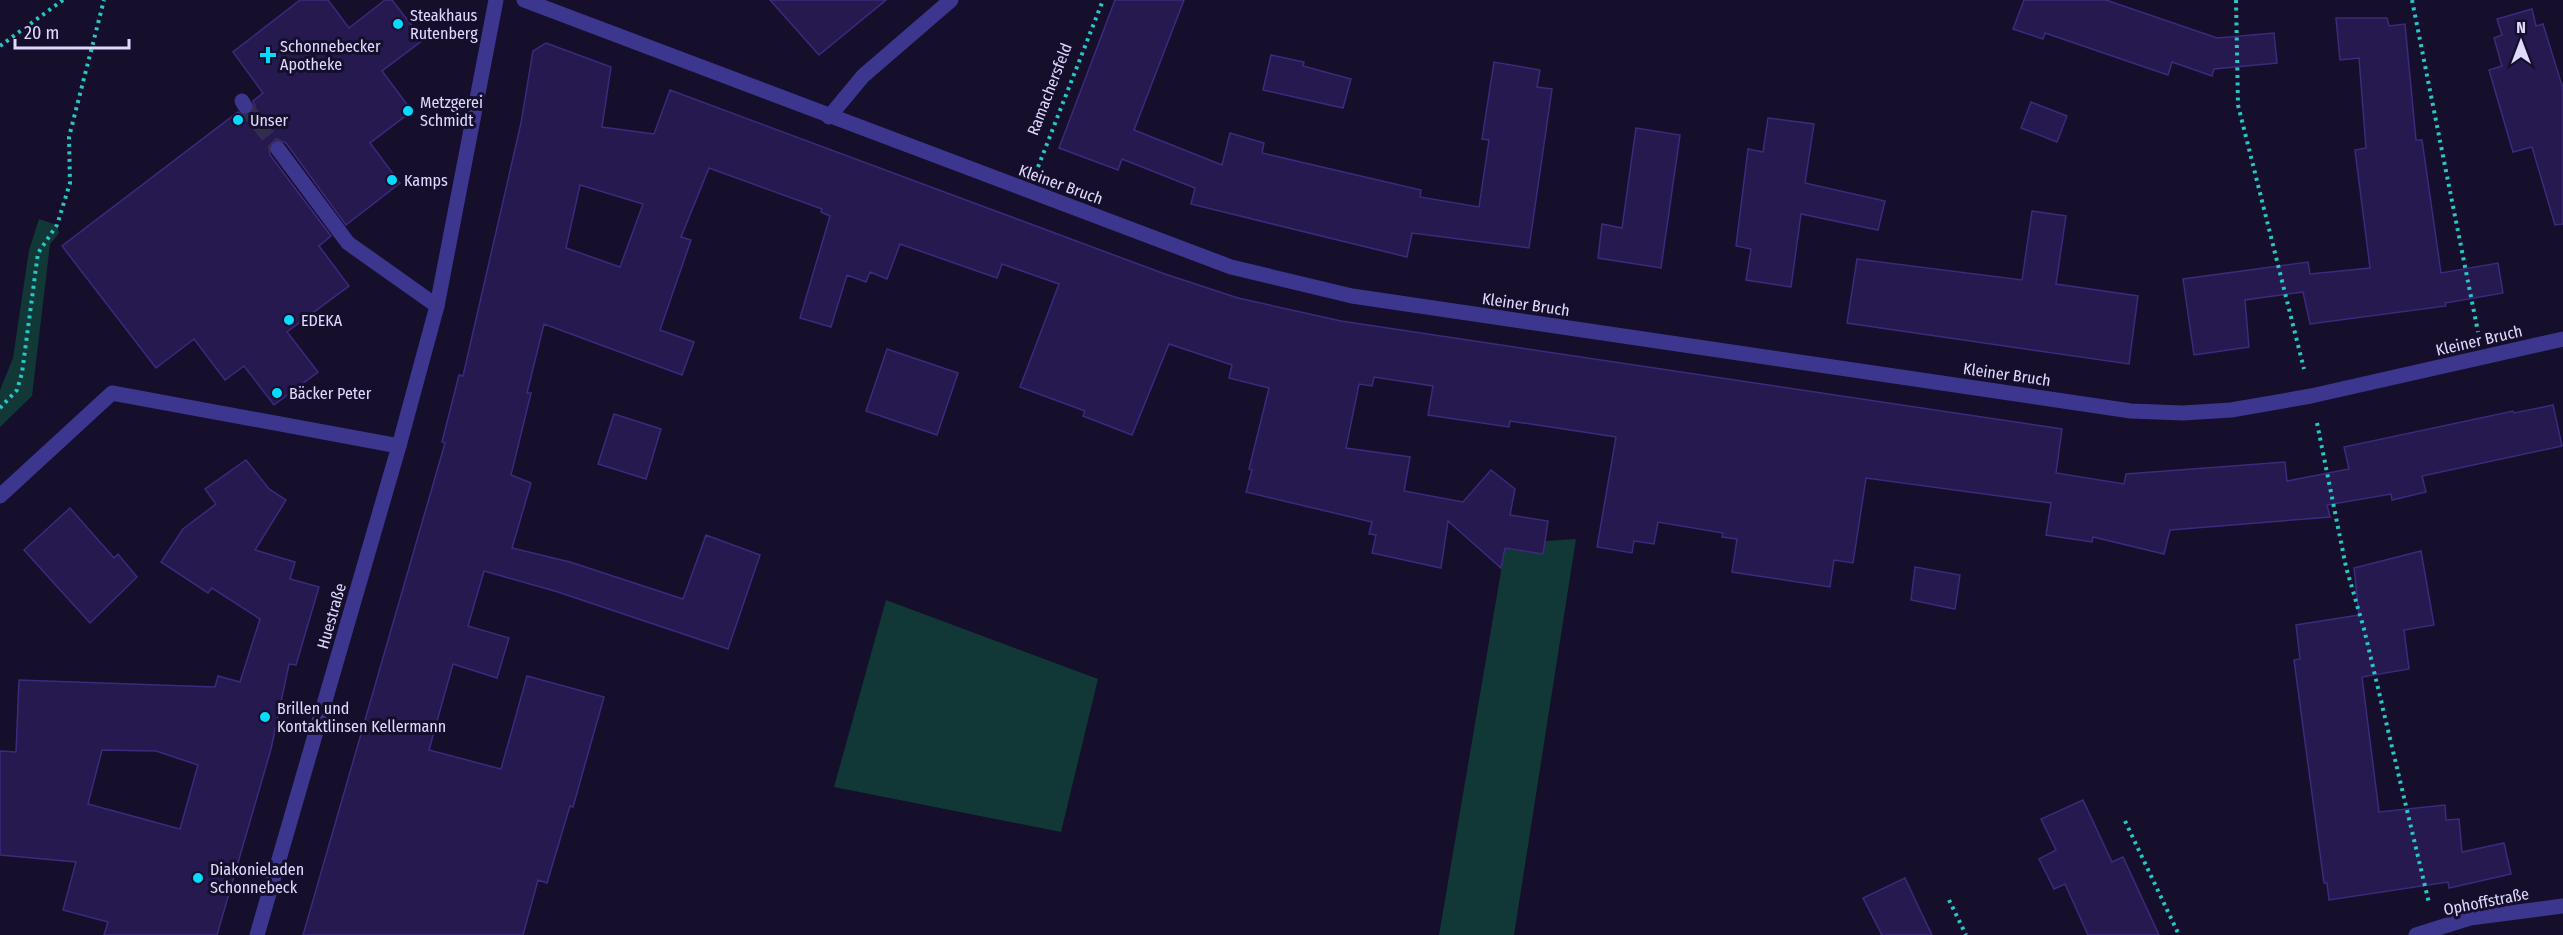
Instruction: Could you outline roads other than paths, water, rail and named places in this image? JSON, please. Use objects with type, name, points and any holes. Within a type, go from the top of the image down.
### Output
[{"type":"street","name":"Huestraße","points":[[257,935],[399,446],[437,306],[496,0]]},
{"type":"street","name":"Kleiner Bruch","points":[[524,0],[1231,267],[1352,296],[2131,411],[2183,413],[2231,410],[2311,396],[2563,339]]},
{"type":"street","points":[[829,117],[863,76],[951,0]]},
{"type":"street","points":[[278,149],[348,243],[437,306]]},
{"type":"street","points":[[0,496],[112,393],[279,426],[399,446]]},
{"type":"street","name":"Ophoffstraße","points":[[2416,935],[2470,918],[2563,906]]},
{"type":"tunnel","points":[[245,106],[278,149]]},
{"type":"place","name":"Steakhaus Rutenberg","points":[[398,24]]},
{"type":"place","name":"Schonnebecker Apotheke","points":[[268,55]]},
{"type":"place","name":"Metzgerei Schmidt","points":[[408,111]]},
{"type":"place","name":"Unser","points":[[238,120]]},
{"type":"place","name":"Kamps","points":[[392,180]]},
{"type":"place","name":"EDEKA","points":[[289,320]]},
{"type":"place","name":"Bäcker Peter","points":[[277,393]]},
{"type":"place","name":"Brillen und Kontaktlinsen Kellermann","points":[[265,717]]},
{"type":"place","name":"Diakonieladen Schonnebeck","points":[[198,878]]}]
